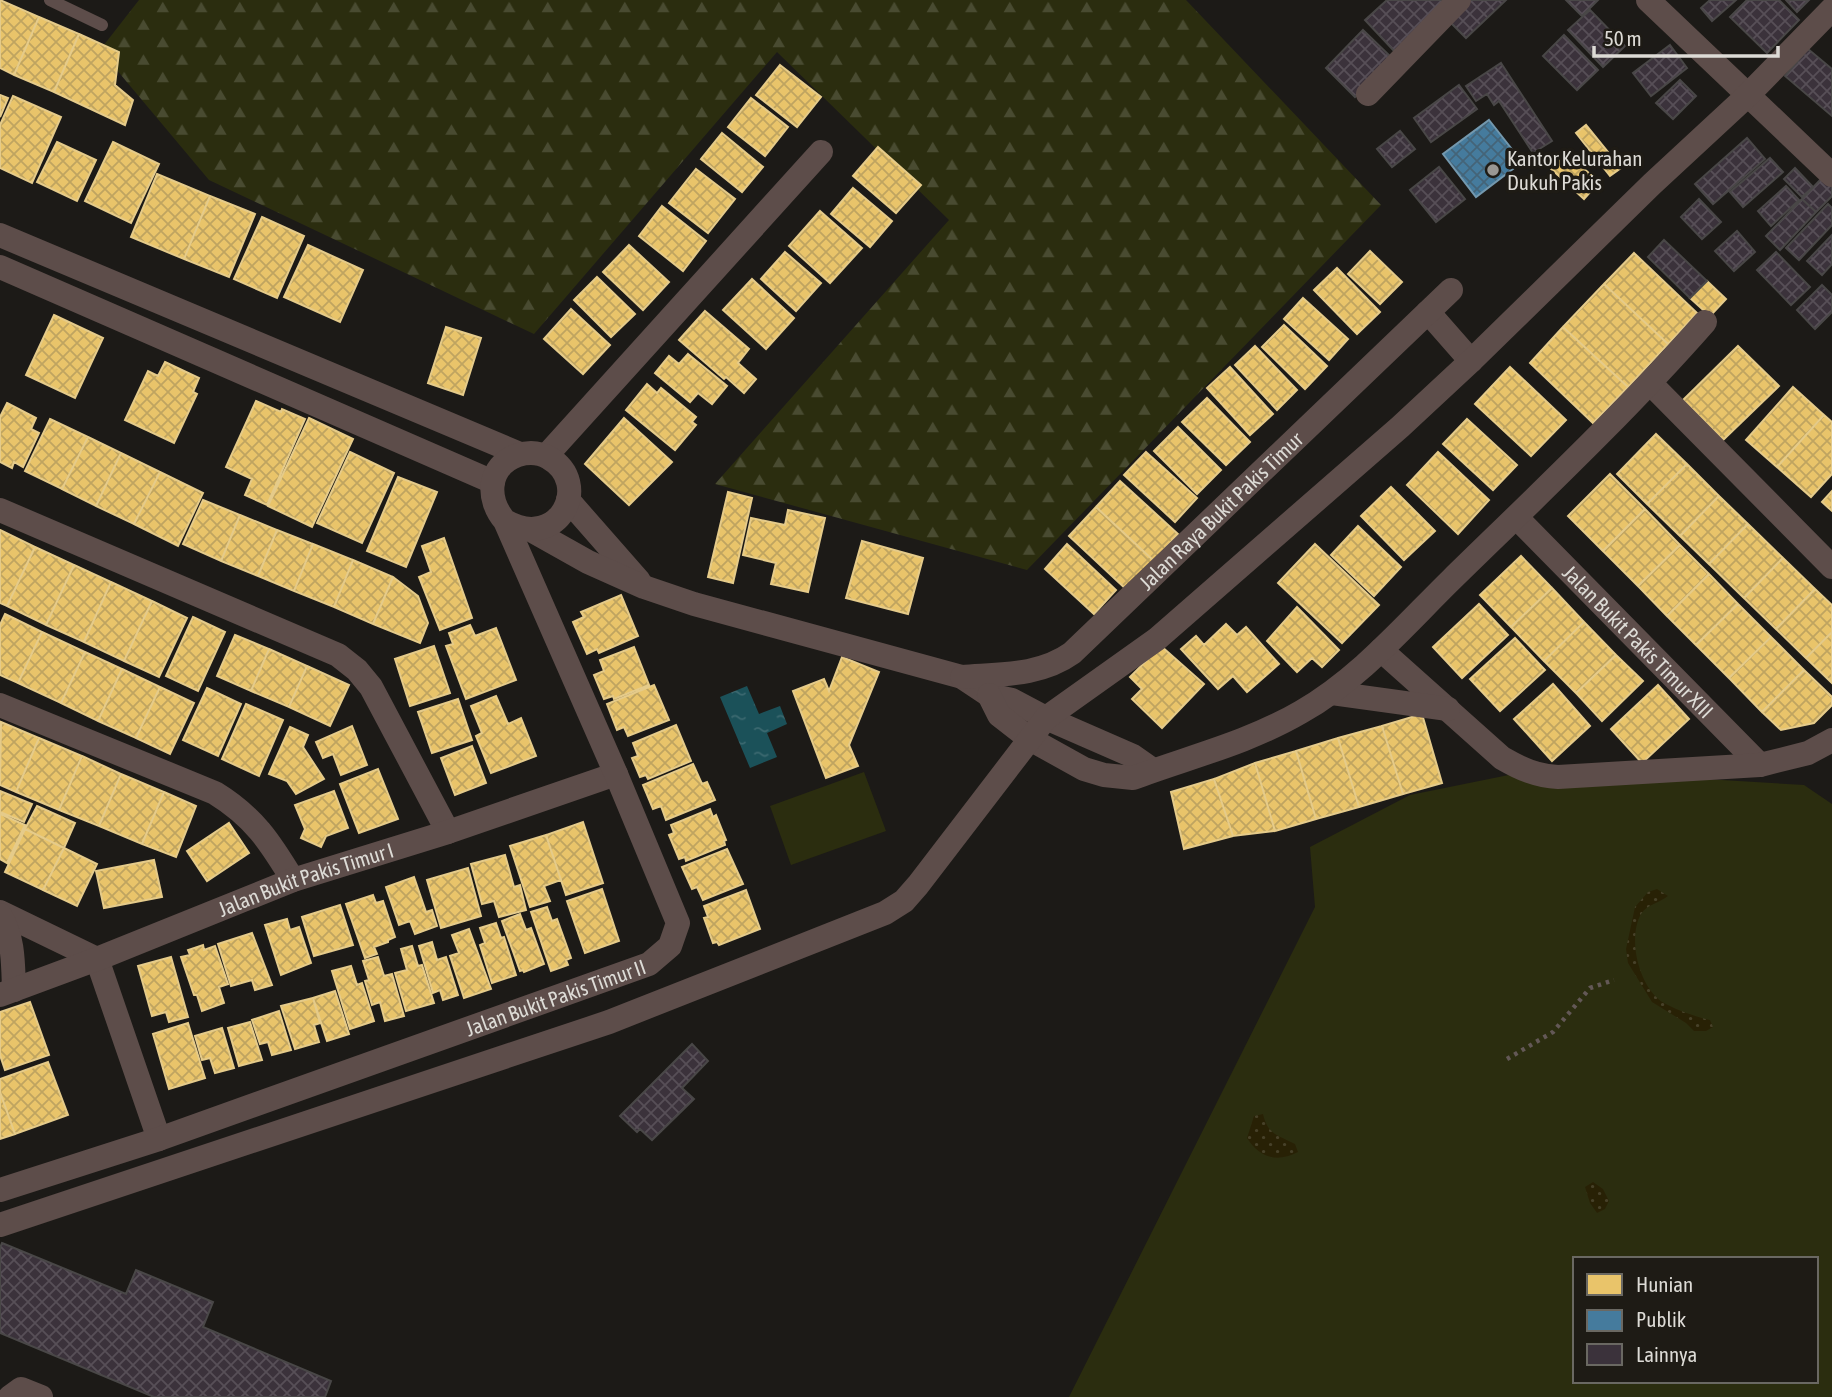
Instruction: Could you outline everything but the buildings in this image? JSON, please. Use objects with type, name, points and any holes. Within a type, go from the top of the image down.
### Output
[{"type":"street","points":[[1368,94],[1459,0]]},
{"type":"street","points":[[1648,0],[1832,176]]},
{"type":"street","points":[[0,1225],[609,1022],[885,913],[904,901],[1046,718],[1157,639],[1400,427],[1747,96],[1832,9]]},
{"type":"street","points":[[546,456],[821,152]]},
{"type":"street","points":[[0,235],[520,454]]},
{"type":"street","points":[[23,245],[6,270],[493,482]]},
{"type":"street","name":"Jalan Raya Bukit Pakis Timur","points":[[962,677],[1036,670],[1059,663],[1072,653],[1451,290]]},
{"type":"street","points":[[1428,312],[1471,361]]},
{"type":"street","name":"Jalan Raya Bukit Pakis Timur","points":[[989,695],[999,715],[1030,739],[1084,769],[1104,775],[1133,778],[1227,747],[1299,714],[1332,693],[1381,650],[1651,384],[1705,322]]},
{"type":"street","points":[[1651,384],[1832,567]]},
{"type":"street","points":[[520,454],[546,456],[565,474],[569,487],[568,500],[563,512],[555,521],[544,527],[531,530],[517,528],[505,520],[494,503],[491,492],[498,469],[520,454]]},
{"type":"street","points":[[568,500],[644,587]]},
{"type":"street","points":[[0,510],[348,661],[370,687],[448,832]]},
{"type":"street","name":"Jalan Bukit Pakis Timur XIII","points":[[1517,518],[1760,765]]},
{"type":"street","name":"Jalan Bukit Pakis Timur II","points":[[0,1190],[159,1139],[649,964],[670,946],[678,923],[505,520]]},
{"type":"street","name":"Jalan Raya Bukit Pakis Timur","points":[[531,530],[588,562],[644,587],[694,604],[962,677],[989,695],[1012,700],[1133,756],[1153,770]]},
{"type":"street","points":[[1381,650],[1502,758],[1541,776],[1558,778],[1760,765],[1808,753],[1832,740]]},
{"type":"street","points":[[1332,693],[1447,709]]},
{"type":"street","points":[[0,705],[215,793],[234,804],[271,842],[293,880]]},
{"type":"street","name":"Jalan Bukit Pakis Timur I","points":[[7,993],[293,880],[448,832],[616,774]]},
{"type":"street","points":[[0,913],[97,959],[159,1139]]},
{"type":"street","points":[[0,913],[11,941],[7,993]]},
{"type":"street","points":[[10,1397],[21,1388],[41,1397]]},
{"type":"lane","points":[[50,0],[102,25]]},
{"type":"path","points":[[1507,1059],[1553,1032],[1590,988],[1614,980]]},
{"type":"green space","points":[[139,0],[1186,0],[1381,205],[1027,570],[715,484],[949,220],[777,52],[534,334],[209,180],[100,50]]},
{"type":"green space","points":[[1539,769],[1804,785],[1832,804],[1832,1397],[1069,1397],[1315,907],[1310,847],[1410,795]]},
{"type":"green space","points":[[864,772],[886,831],[791,865],[770,806]]},
{"type":"sand","points":[[1657,889],[1668,896],[1644,911],[1637,924],[1636,949],[1642,975],[1655,996],[1664,1003],[1710,1020],[1713,1027],[1706,1031],[1694,1031],[1652,1002],[1628,963],[1626,949],[1635,907],[1648,892]]},
{"type":"sand","points":[[1263,1114],[1271,1130],[1295,1144],[1298,1152],[1276,1158],[1263,1154],[1252,1145],[1247,1138],[1254,1116]]},
{"type":"sand","points":[[1593,1182],[1603,1189],[1609,1201],[1605,1209],[1597,1213],[1590,1203],[1585,1187]]},
{"type":"water","points":[[747,686],[759,714],[780,706],[787,724],[767,733],[777,757],[750,768],[720,697]]},
{"type":"place","name":"Kantor Kelurahan Dukuh Pakis","points":[[1493,170]]}]
